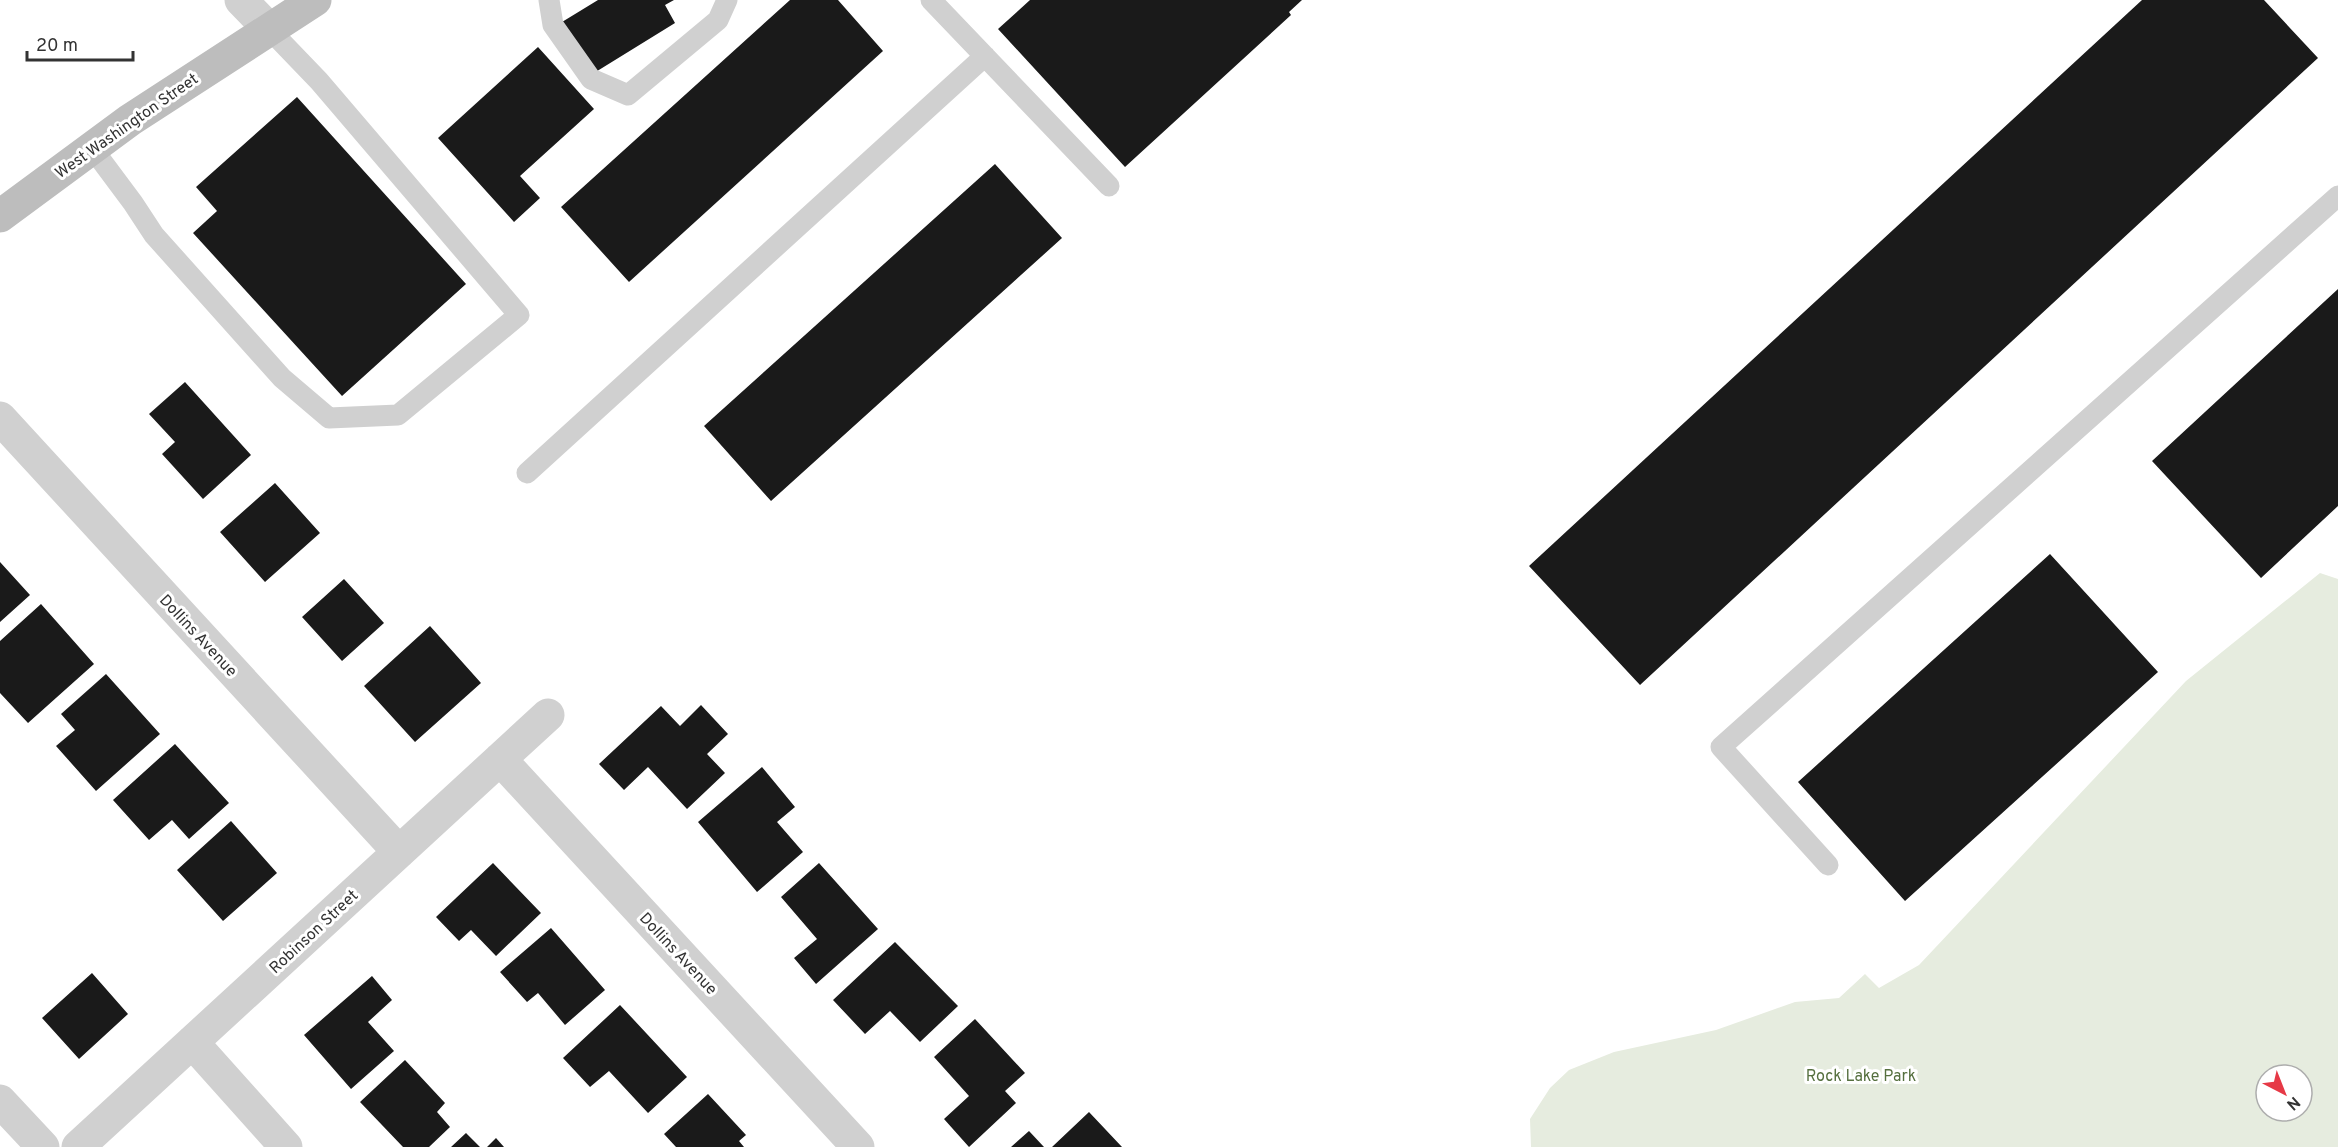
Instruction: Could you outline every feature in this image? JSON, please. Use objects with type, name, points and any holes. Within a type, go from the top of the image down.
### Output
[{"type":"main road","name":"West Washington Street","points":[[0,216],[92,148],[268,29],[315,0]]},
{"type":"street","points":[[241,0],[268,29]]},
{"type":"street","name":"Dollins Avenue","points":[[0,418],[399,852]]},
{"type":"street","name":"Robinson Street","points":[[78,1147],[548,715]]},
{"type":"street","name":"Dollins Avenue","points":[[500,759],[858,1147]]},
{"type":"street","points":[[192,1042],[286,1147]]},
{"type":"street","points":[[0,1101],[43,1147]]},
{"type":"lane","points":[[549,0],[553,25],[591,80],[628,95],[718,20],[727,0]]},
{"type":"lane","points":[[931,0],[1109,186]]},
{"type":"lane","points":[[92,148],[154,235],[282,378],[329,418],[398,415],[519,315],[319,81],[268,29]]},
{"type":"lane","points":[[527,473],[985,56]]},
{"type":"lane","points":[[1828,865],[1721,747],[2338,196]]},
{"type":"green space","name":"Rock Lake Park","points":[[2320,573],[2338,579],[2338,1147],[1531,1147],[1530,1119],[1550,1088],[1569,1070],[1614,1052],[1716,1030],[1795,1002],[1839,998],[1865,974],[1879,988],[1919,965],[2186,681]]},
{"type":"building","points":[[598,0],[674,0],[665,5],[675,23],[594,73],[562,22]]},
{"type":"building","points":[[790,0],[838,0],[883,51],[629,282],[561,207]]},
{"type":"building","points":[[1030,0],[1302,0],[1289,12],[1291,15],[1125,167],[998,29]]},
{"type":"building","points":[[2142,0],[2264,0],[2318,58],[1640,685],[1529,566]]},
{"type":"building","points":[[538,47],[594,109],[520,176],[540,198],[514,222],[438,138]]},
{"type":"building","points":[[297,97],[466,284],[342,396],[193,233],[217,211],[196,187]]},
{"type":"building","points":[[995,164],[1062,238],[771,501],[704,426]]},
{"type":"building","points":[[2338,289],[2338,506],[2261,578],[2152,461]]},
{"type":"building","points":[[185,382],[251,455],[203,499],[162,454],[175,442],[149,414]]},
{"type":"building","points":[[275,483],[320,533],[265,582],[220,532]]},
{"type":"building","points":[[2050,554],[2158,672],[1905,901],[1798,782]]},
{"type":"building","points":[[0,562],[30,595],[0,622]]},
{"type":"building","points":[[344,579],[384,623],[342,661],[302,617]]},
{"type":"building","points":[[41,604],[94,664],[28,723],[0,693],[0,641]]},
{"type":"building","points":[[430,626],[481,683],[415,742],[364,686]]},
{"type":"building","points":[[106,674],[160,734],[96,791],[56,746],[75,730],[61,714]]},
{"type":"building","points":[[701,705],[728,734],[707,754],[725,773],[687,809],[648,767],[624,790],[599,764],[661,706],[680,726]]},
{"type":"building","points":[[175,744],[229,803],[189,839],[172,820],[149,840],[113,800]]},
{"type":"building","points":[[762,767],[795,807],[777,822],[803,852],[757,892],[698,822]]},
{"type":"building","points":[[231,821],[277,873],[223,921],[177,870]]},
{"type":"building","points":[[493,863],[541,913],[496,956],[471,930],[459,941],[436,917]]},
{"type":"building","points":[[819,863],[878,929],[816,984],[794,958],[817,939],[781,897]]},
{"type":"building","points":[[551,928],[605,990],[565,1025],[538,993],[527,1002],[500,972]]},
{"type":"building","points":[[895,942],[958,1006],[920,1042],[890,1011],[865,1034],[833,1000]]},
{"type":"building","points":[[92,973],[128,1014],[79,1059],[42,1018]]},
{"type":"building","points":[[372,976],[392,1000],[368,1022],[394,1051],[351,1089],[304,1035]]},
{"type":"building","points":[[620,1005],[687,1077],[648,1113],[609,1071],[590,1087],[563,1058]]},
{"type":"building","points":[[975,1019],[1025,1073],[1005,1091],[1016,1103],[969,1147],[944,1119],[969,1096],[934,1057]]},
{"type":"building","points":[[405,1060],[445,1103],[437,1112],[450,1127],[429,1147],[403,1147],[360,1102]]},
{"type":"building","points":[[708,1094],[746,1135],[739,1141],[744,1147],[676,1147],[664,1134]]},
{"type":"building","points":[[1089,1112],[1122,1147],[1052,1147]]},
{"type":"building","points":[[1029,1131],[1044,1147],[1011,1147]]},
{"type":"building","points":[[466,1133],[480,1147],[451,1147]]},
{"type":"building","points":[[496,1138],[504,1147],[487,1147]]}]
